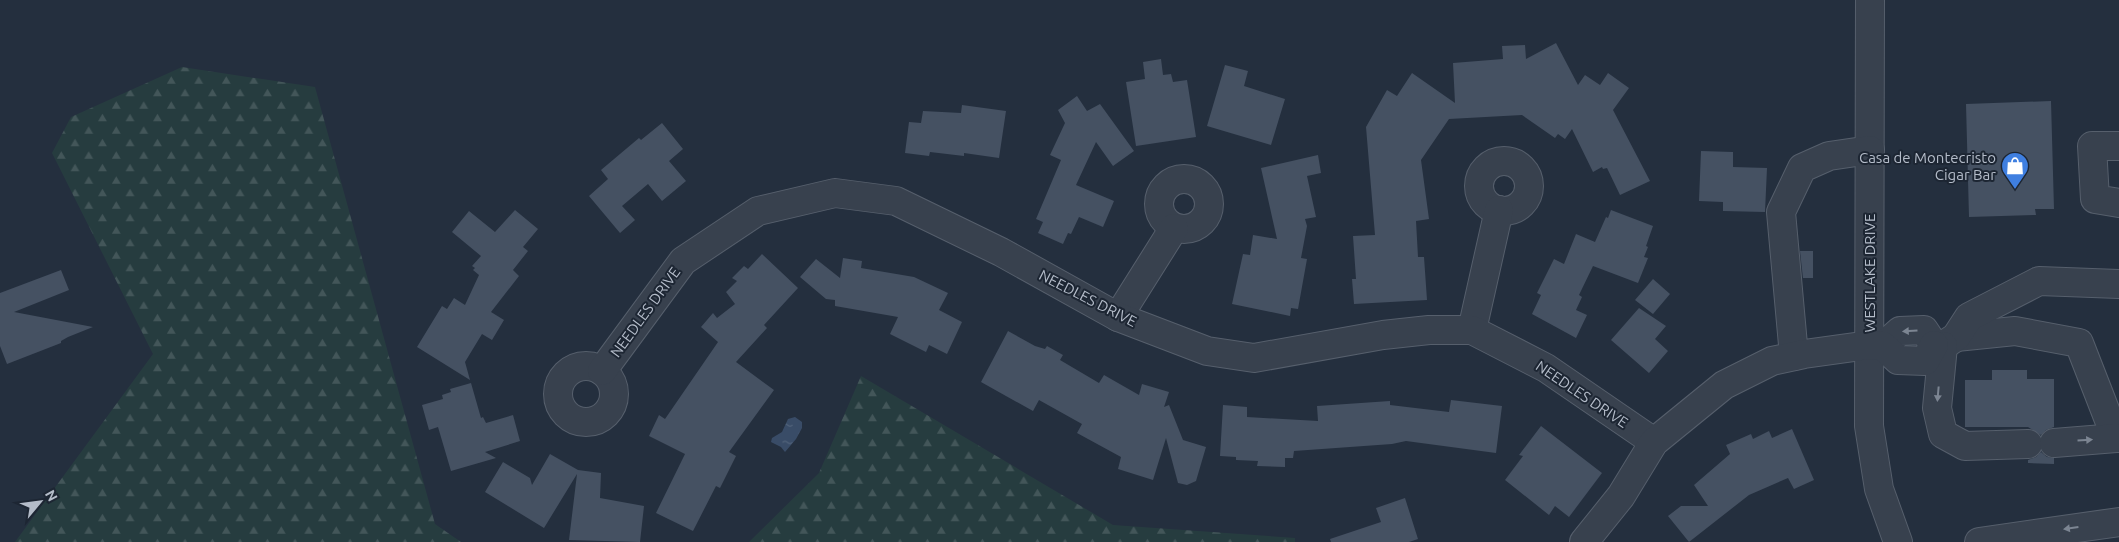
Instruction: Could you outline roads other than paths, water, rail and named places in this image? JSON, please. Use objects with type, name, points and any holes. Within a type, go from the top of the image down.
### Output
[{"type":"street","name":"WESTLAKE DRIVE","points":[[1870,0],[1870,150],[1876,346],[1869,426],[1879,489],[1898,542]]},
{"type":"street","points":[[2119,146],[2092,146],[2094,199],[2119,203]]},
{"type":"street","points":[[1794,356],[1781,212],[1802,168],[1829,156],[1870,150]]},
{"type":"street","name":"NEEDLES DRIVE","points":[[602,371],[683,261],[758,211],[835,193],[896,201],[1001,252],[1118,317],[1207,351],[1254,358],[1383,335],[1429,330],[1472,330],[1546,368],[1654,442]]},
{"type":"street","points":[[1472,330],[1499,210]]},
{"type":"street","points":[[1118,317],[1174,228]]},
{"type":"street","points":[[1584,542],[1621,496],[1654,442],[1724,385],[1772,361],[1794,356],[1876,346],[1898,360],[1925,361],[1969,318],[2039,281],[2119,284]]},
{"type":"street","points":[[2015,331],[2079,344],[2117,438],[1965,446],[1942,434],[1937,408],[1944,343],[2015,331]]},
{"type":"street","points":[[1979,542],[2119,522]]},
{"type":"water","points":[[795,417],[802,422],[802,428],[785,452],[781,447],[771,442],[772,438],[782,432],[788,419]]},
{"type":"place","name":"Casa de Montecristo Cigar Bar","points":[[2015,190]]}]
